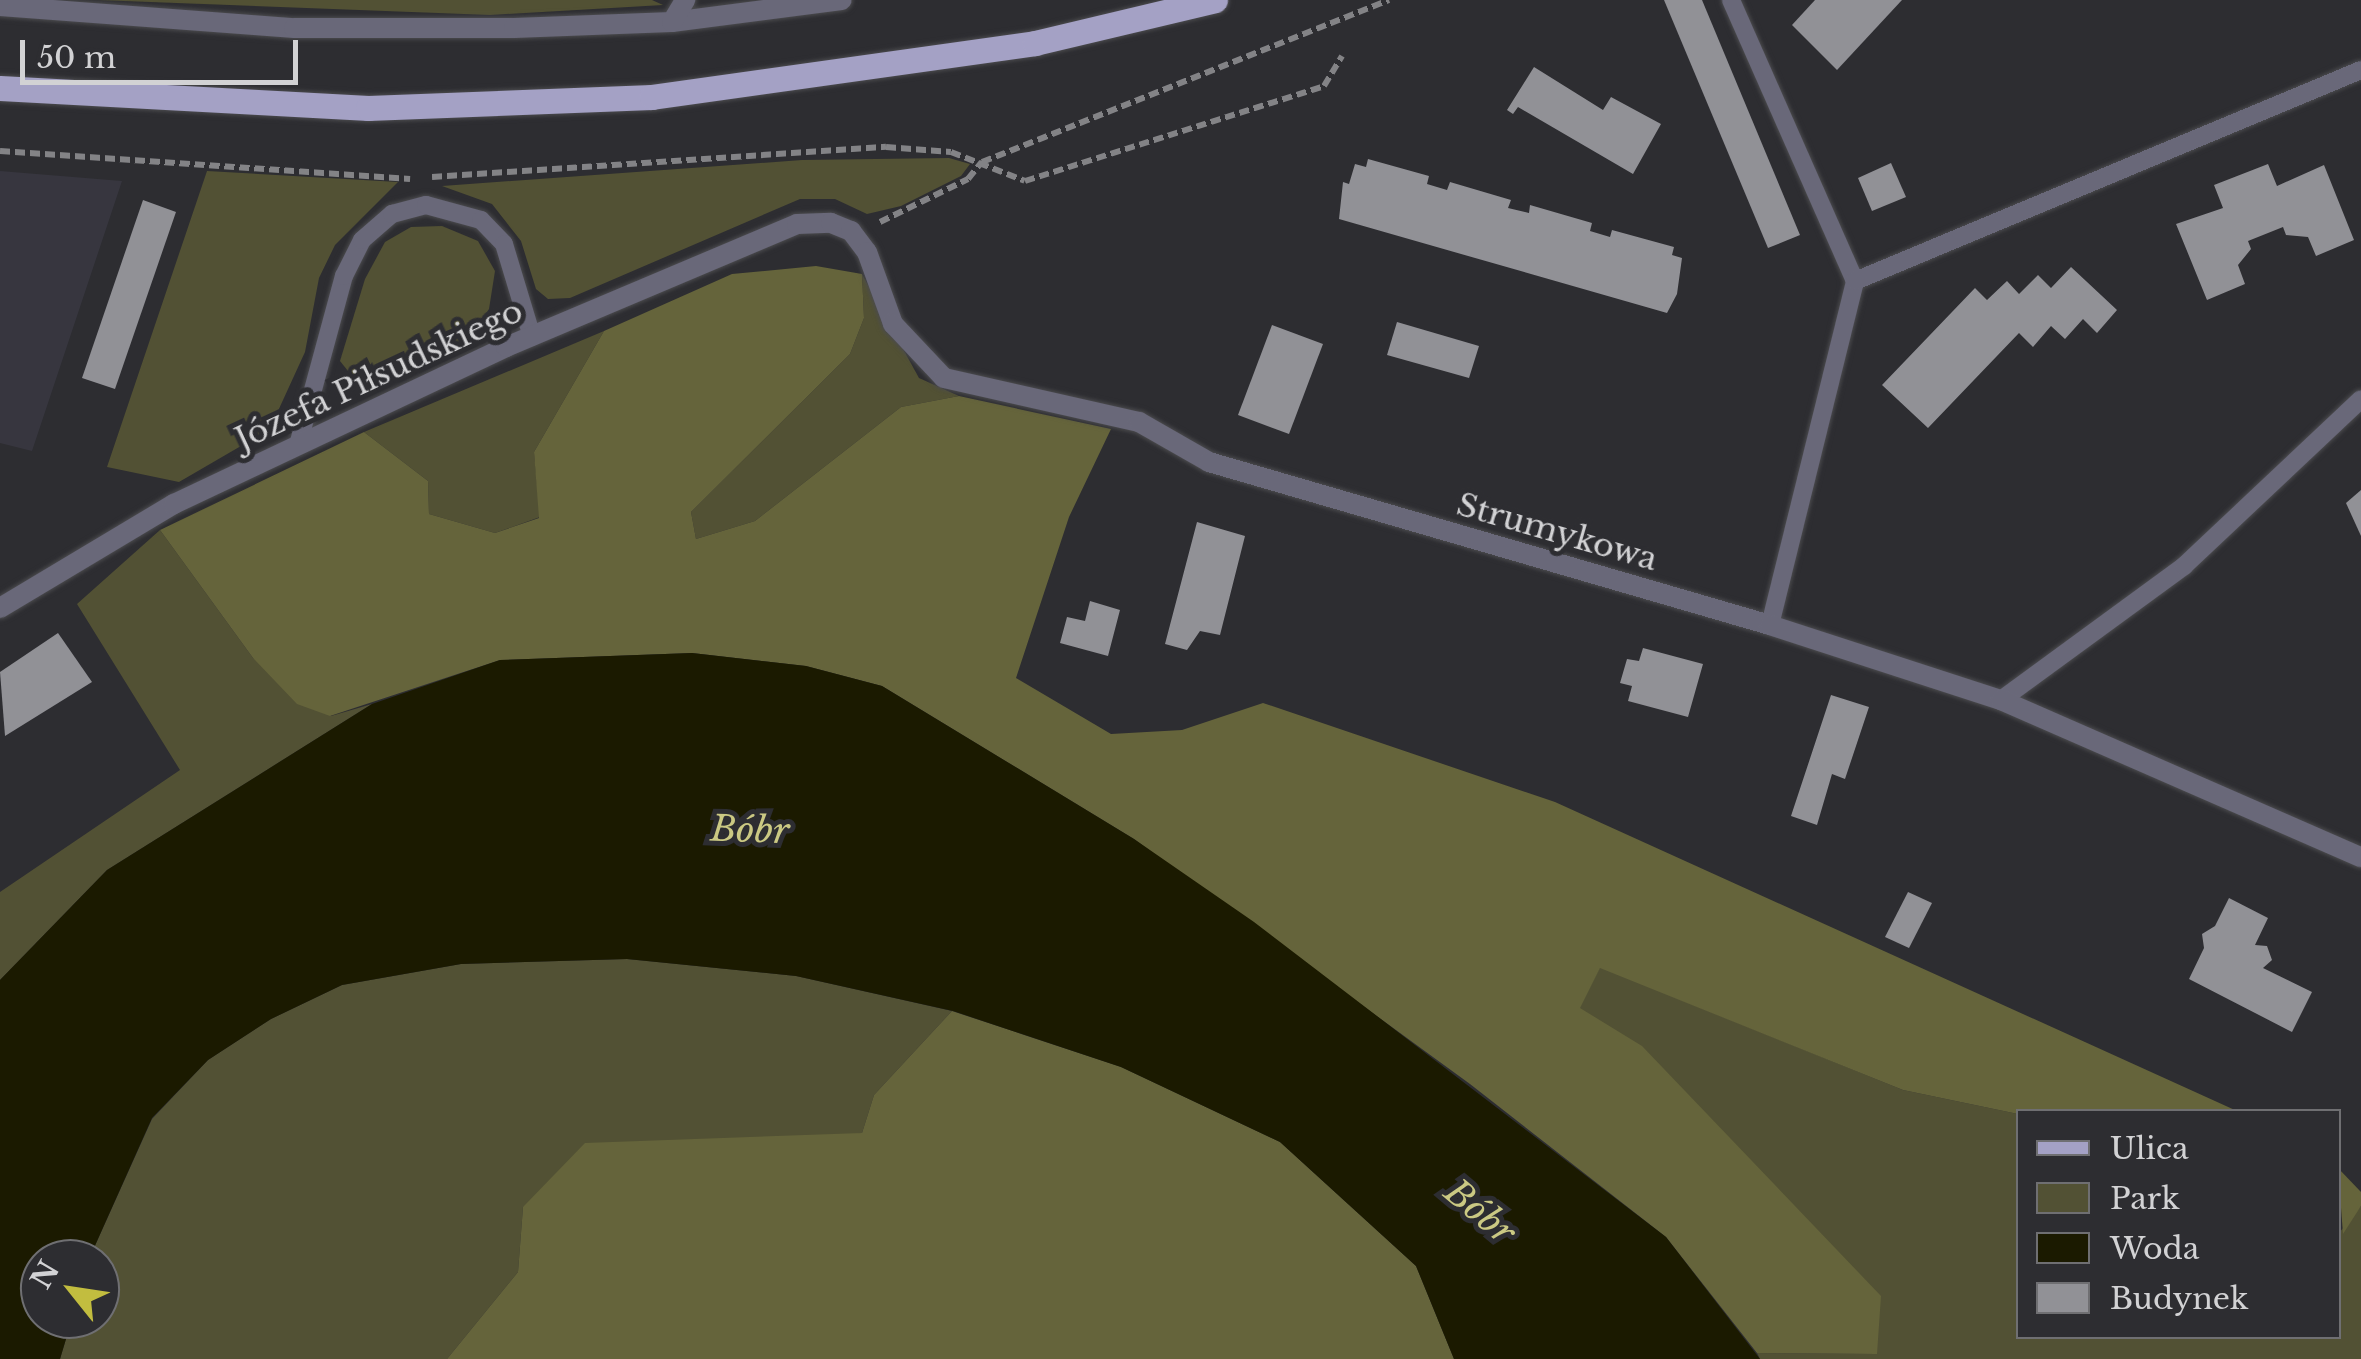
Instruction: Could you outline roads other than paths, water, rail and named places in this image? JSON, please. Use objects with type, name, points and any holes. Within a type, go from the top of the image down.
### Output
[{"type":"main road","points":[[0,88],[368,108],[652,97],[1035,43],[1215,0]]},
{"type":"street","points":[[672,22],[685,0]]},
{"type":"street","points":[[0,6],[294,28],[672,22],[842,0]]},
{"type":"street","name":"Strumykowa","points":[[797,224],[852,231],[867,252],[893,324],[944,378],[1139,422],[1209,462],[1770,625],[2001,700],[2361,857]]},
{"type":"street","name":"Józefa Piłsudskiego","points":[[0,608],[174,504],[532,337],[797,224]]},
{"type":"lane","points":[[1731,0],[1855,281],[1770,625]]},
{"type":"lane","points":[[1855,281],[2361,70]]},
{"type":"lane","points":[[298,445],[344,276],[362,240],[392,214],[426,205],[481,220],[504,244],[532,337]]},
{"type":"lane","points":[[2001,700],[2184,566],[2361,399]]},
{"type":"water","name":"Bóbr","points":[[692,653],[806,666],[882,686],[1134,839],[1254,922],[1666,1237],[1760,1359],[1454,1359],[1416,1266],[1280,1142],[1121,1067],[953,1011],[796,976],[627,959],[461,964],[342,985],[271,1019],[208,1060],[152,1118],[98,1239],[20,1239],[20,1339],[66,1339],[60,1359],[0,1359],[0,980],[107,870],[372,704],[500,660]]}]
